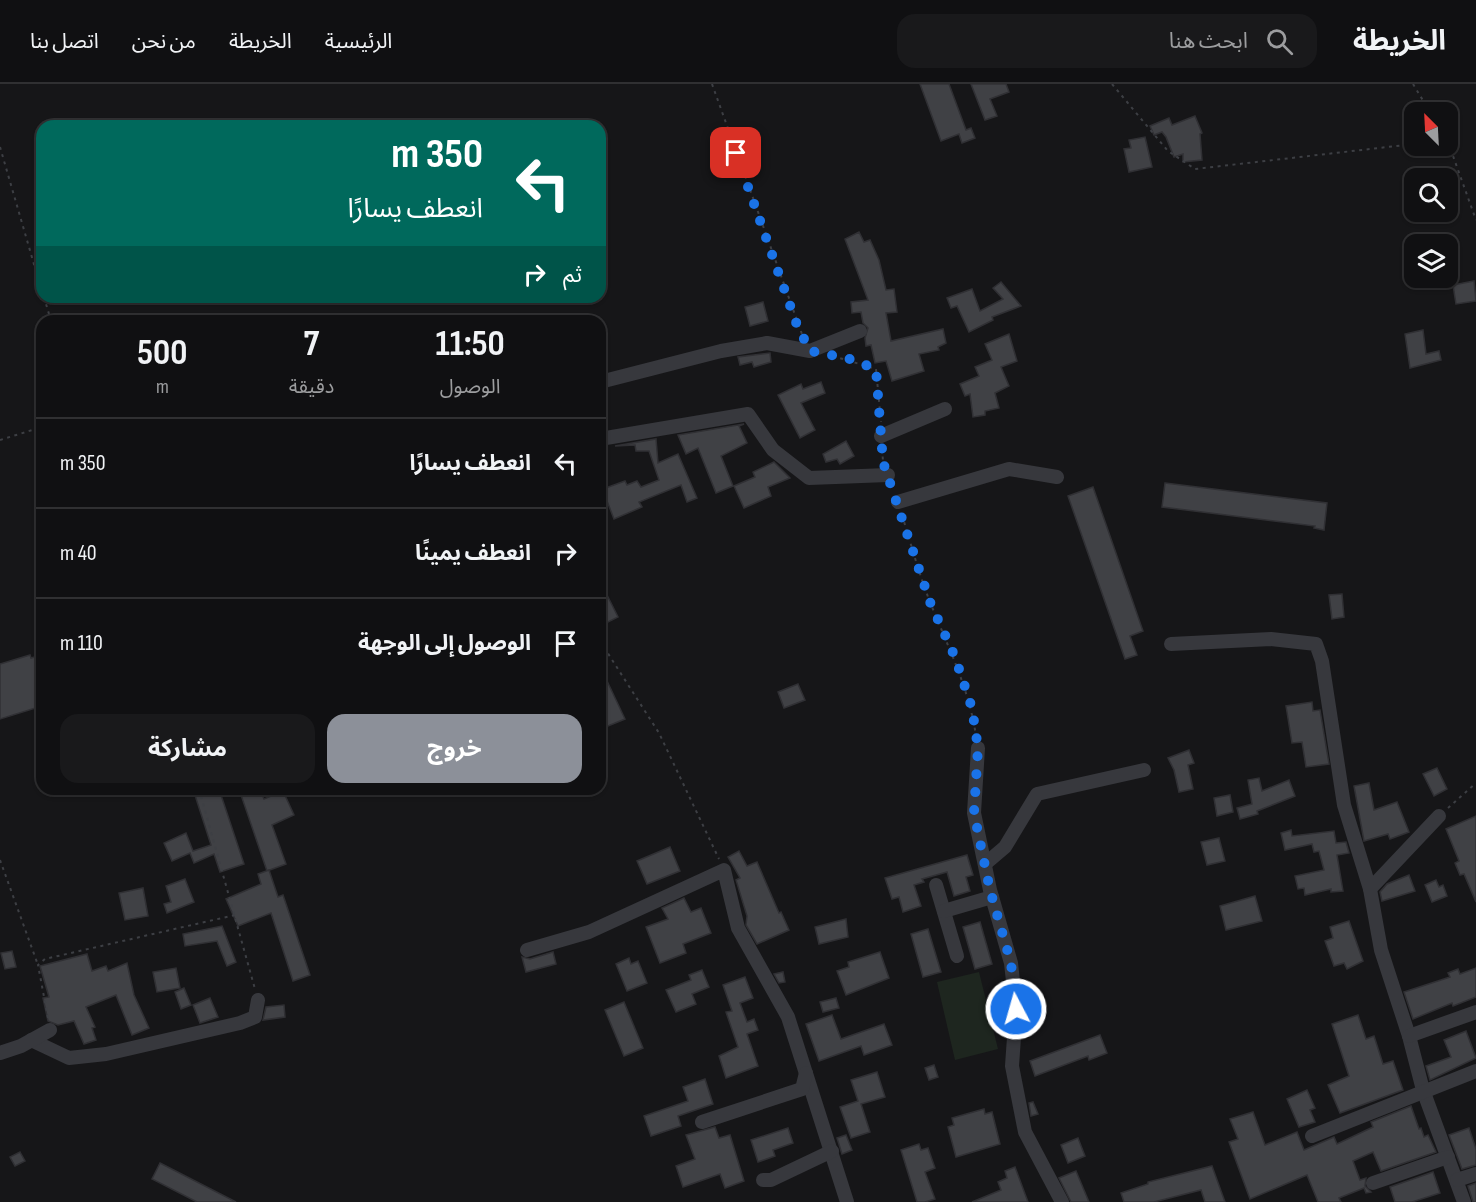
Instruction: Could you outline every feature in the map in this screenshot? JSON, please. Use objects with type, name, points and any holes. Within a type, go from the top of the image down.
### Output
[{"type":"street","points":[[606,380],[721,351],[767,343],[810,351],[860,331]]},
{"type":"street","points":[[881,436],[945,409]]},
{"type":"street","points":[[606,438],[748,414],[773,450],[809,478],[888,476]]},
{"type":"street","points":[[898,502],[1009,469],[1057,477]]},
{"type":"street","points":[[1172,644],[1271,639],[1316,644],[1322,661],[1344,805],[1370,889],[1382,950],[1423,1090],[1462,1202]]},
{"type":"street","points":[[978,748],[974,813],[992,897],[1011,963],[1016,1009],[1012,1066],[1025,1132],[1062,1202]]},
{"type":"street","points":[[985,864],[1005,847],[1037,794],[1144,770]]},
{"type":"street","points":[[1370,889],[1440,816]]},
{"type":"street","points":[[527,950],[589,932],[724,870],[738,928],[788,1017],[847,1202]]},
{"type":"street","points":[[936,885],[957,956]]},
{"type":"street","points":[[944,911],[992,897]]},
{"type":"street","points":[[31,1040],[69,1058],[106,1054],[240,1023],[255,1017],[258,1000]]},
{"type":"street","points":[[1409,1036],[1476,1012]]},
{"type":"street","points":[[0,1053],[50,1030]]},
{"type":"street","points":[[1312,1136],[1423,1090],[1476,1071]]},
{"type":"street","points":[[702,1122],[802,1089],[806,1073]]},
{"type":"street","points":[[763,1180],[771,1180],[832,1151]]},
{"type":"street","points":[[1373,1183],[1448,1157]]},
{"type":"street","points":[[1456,1180],[1476,1174]]},
{"type":"path","points":[[712,84],[797,325],[810,351],[847,358],[876,369],[883,462],[888,476]]},
{"type":"path","points":[[1112,84],[1168,152],[1195,169],[1404,145]]},
{"type":"path","points":[[1413,84],[1424,102]]},
{"type":"path","points":[[0,147],[36,271]]},
{"type":"path","points":[[1453,156],[1476,220]]},
{"type":"path","points":[[0,440],[36,429]]},
{"type":"path","points":[[898,502],[930,602],[955,657],[972,708],[978,748]]},
{"type":"path","points":[[606,650],[659,732],[724,870]]},
{"type":"path","points":[[1440,816],[1476,783]]},
{"type":"path","points":[[202,795],[258,1000]]},
{"type":"path","points":[[0,860],[38,964],[50,1030]]},
{"type":"path","points":[[38,964],[45,959],[235,915]]},
{"type":"shaded area","points":[[979,972],[998,1049],[955,1060],[937,982]]},
{"type":"building","points":[[920,84],[949,84],[966,130],[971,128],[975,138],[962,143],[959,134],[941,141]]},
{"type":"building","points":[[971,84],[1006,84],[1009,92],[990,99],[997,116],[985,120]]},
{"type":"building","points":[[1195,116],[1202,133],[1200,134],[1202,160],[1183,162],[1183,154],[1174,157],[1166,137],[1162,132],[1154,135],[1150,126],[1169,118],[1172,125]]},
{"type":"building","points":[[1145,137],[1152,167],[1129,172],[1124,149],[1131,148],[1129,140]]},
{"type":"building","points":[[859,232],[864,242],[870,240],[879,260],[886,290],[894,289],[897,312],[886,313],[891,341],[943,329],[946,343],[938,347],[939,350],[919,354],[924,371],[892,381],[886,361],[875,363],[871,345],[866,346],[865,338],[868,328],[863,323],[861,312],[852,313],[851,302],[868,300],[845,239]]},
{"type":"building","points":[[1474,281],[1476,301],[1456,304],[1453,288],[1458,288],[1458,284]]},
{"type":"building","points":[[1001,282],[1021,306],[992,317],[993,320],[969,332],[957,306],[951,308],[947,298],[972,289],[980,311],[1003,299],[993,288]]},
{"type":"building","points":[[763,302],[768,321],[750,326],[745,307]]},
{"type":"building","points":[[1423,330],[1426,354],[1439,351],[1441,360],[1410,368],[1405,334]]},
{"type":"building","points":[[1009,334],[1017,361],[1001,367],[1009,386],[995,393],[999,408],[985,411],[985,415],[973,417],[970,394],[965,396],[960,384],[979,376],[975,367],[992,360],[985,344]]},
{"type":"building","points":[[770,353],[771,362],[754,367],[752,362],[740,365],[738,357]]},
{"type":"building","points":[[821,382],[825,393],[801,403],[815,430],[800,438],[778,395],[801,384],[803,389]]},
{"type":"building","points":[[744,424],[739,426],[747,443],[721,456],[733,486],[716,493],[698,448],[686,454],[678,435]]},
{"type":"building","points":[[656,439],[658,463],[678,454],[697,498],[687,502],[681,485],[639,502],[642,507],[614,519],[606,501],[606,488],[625,481],[627,485],[637,481],[641,487],[659,480],[649,451],[636,451],[635,445],[615,446]]},
{"type":"building","points":[[846,441],[854,456],[840,464],[837,459],[826,462],[823,454]]},
{"type":"building","points":[[774,462],[790,478],[768,487],[771,496],[744,508],[734,486],[755,477],[753,472]]},
{"type":"building","points":[[1165,483],[1327,503],[1324,530],[1314,528],[1315,526],[1162,507]]},
{"type":"building","points":[[1093,487],[1143,631],[1130,636],[1137,655],[1125,659],[1068,496]]},
{"type":"building","points":[[1342,594],[1344,617],[1332,619],[1329,595]]},
{"type":"building","points":[[606,595],[618,617],[606,623]]},
{"type":"building","points":[[30,655],[31,658],[36,657],[36,708],[0,719],[0,664]]},
{"type":"building","points":[[606,679],[625,719],[606,727]]},
{"type":"building","points":[[798,684],[805,700],[784,708],[778,692]]},
{"type":"building","points":[[1312,702],[1313,711],[1320,710],[1329,764],[1306,767],[1302,742],[1292,743],[1286,706]]},
{"type":"building","points":[[1189,750],[1194,763],[1188,765],[1193,789],[1179,792],[1174,770],[1168,758]]},
{"type":"building","points":[[1437,768],[1447,789],[1434,796],[1423,774]]},
{"type":"building","points":[[1259,778],[1262,791],[1289,780],[1295,796],[1257,811],[1258,814],[1240,819],[1237,808],[1252,804],[1248,780]]},
{"type":"building","points":[[1369,783],[1374,810],[1397,802],[1409,832],[1390,839],[1388,834],[1364,841],[1354,786]]},
{"type":"building","points":[[195,795],[221,795],[244,864],[220,872],[214,854],[194,863],[190,853],[172,861],[164,843],[186,833],[193,851],[211,845]]},
{"type":"building","points":[[241,795],[262,795],[264,799],[274,795],[285,795],[294,815],[272,825],[286,864],[267,871]]},
{"type":"building","points":[[1230,795],[1233,812],[1217,816],[1214,798]]},
{"type":"building","points":[[1476,816],[1476,902],[1464,874],[1460,875],[1455,863],[1459,861],[1446,829]]},
{"type":"building","points":[[1291,830],[1292,836],[1334,831],[1336,843],[1346,842],[1349,853],[1337,855],[1343,891],[1331,892],[1331,889],[1305,895],[1304,888],[1298,889],[1295,876],[1324,870],[1319,851],[1314,852],[1312,844],[1285,850],[1281,833]]},
{"type":"building","points":[[1219,838],[1225,861],[1207,865],[1201,842]]},
{"type":"building","points":[[670,847],[680,871],[647,884],[637,861]]},
{"type":"building","points":[[739,851],[747,866],[757,862],[779,913],[781,912],[789,930],[757,944],[746,925],[747,916],[736,880],[740,878],[728,857]]},
{"type":"building","points":[[967,855],[973,875],[966,877],[970,891],[954,896],[947,872],[922,879],[924,882],[914,885],[921,906],[903,912],[899,897],[892,899],[885,878]]},
{"type":"building","points":[[269,870],[278,897],[283,895],[310,975],[293,981],[271,913],[238,926],[226,899],[261,884],[258,874]]},
{"type":"building","points":[[1409,875],[1415,891],[1382,901],[1380,892],[1387,884]]},
{"type":"building","points":[[185,879],[194,902],[167,913],[164,904],[171,902],[166,886]]},
{"type":"building","points":[[1436,880],[1439,887],[1443,885],[1447,896],[1432,902],[1425,885]]},
{"type":"building","points":[[143,888],[148,916],[125,920],[119,893]]},
{"type":"building","points":[[1255,896],[1262,921],[1226,930],[1220,906]]},
{"type":"building","points":[[684,898],[691,912],[701,908],[711,933],[683,944],[686,953],[660,963],[646,927],[668,919],[662,908]]},
{"type":"building","points":[[846,919],[848,937],[819,944],[815,927]]},
{"type":"building","points":[[1349,921],[1363,961],[1347,969],[1344,963],[1334,966],[1325,941],[1333,938],[1330,927]]},
{"type":"building","points":[[980,922],[992,964],[975,969],[963,927]]},
{"type":"building","points":[[222,926],[236,962],[227,966],[217,941],[185,946],[183,934]]},
{"type":"building","points":[[928,929],[941,972],[923,977],[911,934]]},
{"type":"building","points":[[12,951],[16,967],[5,969],[1,953]]},
{"type":"building","points":[[553,952],[556,964],[526,972],[522,957],[530,959]]},
{"type":"building","points":[[880,952],[889,978],[846,995],[837,971],[849,967],[848,962]]},
{"type":"building","points":[[87,954],[92,971],[106,966],[108,971],[127,963],[134,995],[149,1028],[132,1035],[116,995],[86,1007],[95,1027],[92,1028],[96,1040],[84,1044],[74,1021],[58,1025],[48,1021],[43,998],[49,997],[40,966]]},
{"type":"building","points":[[629,958],[631,964],[638,961],[647,983],[627,991],[616,964]]},
{"type":"building","points":[[176,968],[180,988],[157,992],[153,972]]},
{"type":"building","points":[[1476,968],[1476,997],[1453,1006],[1452,1003],[1413,1019],[1404,992],[1450,977],[1448,973],[1458,969],[1460,974]]},
{"type":"building","points":[[702,970],[709,987],[692,994],[696,1004],[676,1012],[666,990],[691,980],[689,975]]},
{"type":"building","points":[[783,972],[785,982],[779,983],[774,974]]},
{"type":"building","points":[[745,977],[753,998],[740,1003],[747,1022],[754,1019],[758,1030],[747,1034],[758,1066],[726,1078],[719,1056],[738,1047],[726,1012],[732,1011],[723,985]]},
{"type":"building","points":[[184,988],[191,1005],[181,1009],[175,992]]},
{"type":"building","points":[[210,998],[218,1017],[200,1023],[193,1005]]},
{"type":"building","points":[[836,998],[839,1008],[823,1012],[820,1002]]},
{"type":"building","points":[[624,1002],[643,1048],[624,1056],[605,1010]]},
{"type":"building","points":[[284,1005],[285,1017],[263,1020],[266,1007]]},
{"type":"building","points":[[832,1015],[841,1039],[884,1024],[892,1045],[864,1055],[861,1046],[819,1061],[806,1024]]},
{"type":"building","points":[[1358,1015],[1366,1039],[1374,1036],[1383,1064],[1393,1061],[1403,1090],[1340,1113],[1328,1085],[1349,1076],[1332,1024]]},
{"type":"building","points":[[1466,1031],[1476,1058],[1430,1080],[1426,1066],[1451,1057],[1444,1040]]},
{"type":"building","points":[[1100,1035],[1107,1053],[1089,1060],[1088,1056],[1035,1076],[1030,1061]]},
{"type":"building","points":[[934,1065],[938,1077],[929,1080],[925,1068]]},
{"type":"building","points":[[877,1072],[885,1097],[861,1104],[870,1132],[851,1138],[840,1107],[858,1101],[851,1080]]},
{"type":"building","points":[[705,1079],[713,1104],[678,1116],[681,1126],[651,1136],[644,1116],[688,1101],[683,1087]]},
{"type":"building","points":[[1307,1090],[1315,1108],[1310,1110],[1315,1122],[1299,1127],[1287,1099]]},
{"type":"building","points":[[1033,1102],[1038,1114],[1031,1116],[1029,1103]]},
{"type":"building","points":[[1411,1106],[1419,1129],[1421,1128],[1424,1137],[1428,1135],[1436,1152],[1381,1171],[1373,1152],[1353,1161],[1360,1180],[1366,1178],[1365,1186],[1371,1192],[1366,1193],[1364,1188],[1339,1198],[1341,1202],[1318,1202],[1307,1175],[1250,1199],[1229,1142],[1238,1139],[1230,1119],[1253,1112],[1265,1145],[1297,1132],[1304,1150],[1334,1137],[1337,1144],[1373,1127],[1371,1122]]},
{"type":"building","points":[[984,1109],[985,1114],[992,1112],[1000,1144],[956,1157],[948,1127],[954,1125],[952,1118]]},
{"type":"building","points":[[715,1127],[719,1138],[730,1135],[744,1181],[725,1188],[720,1174],[683,1187],[676,1166],[695,1159],[686,1135]]},
{"type":"building","points":[[788,1128],[793,1143],[773,1150],[775,1156],[758,1162],[751,1140]]},
{"type":"building","points":[[1469,1128],[1476,1149],[1476,1165],[1462,1169],[1449,1135]]},
{"type":"building","points":[[846,1135],[852,1150],[842,1154],[837,1138]]},
{"type":"building","points":[[1078,1138],[1085,1156],[1068,1163],[1061,1145]]},
{"type":"building","points":[[919,1144],[921,1150],[928,1148],[935,1168],[925,1172],[935,1199],[925,1202],[917,1202],[901,1150]]},
{"type":"building","points":[[20,1152],[25,1161],[15,1166],[10,1157]]},
{"type":"building","points":[[160,1163],[236,1202],[197,1202],[152,1179]]},
{"type":"building","points":[[1212,1166],[1225,1202],[1205,1202],[1201,1190],[1154,1202],[1124,1202],[1121,1193],[1148,1184],[1148,1182]]},
{"type":"building","points":[[1015,1167],[1028,1202],[972,1202],[1001,1190],[998,1182],[1007,1178],[1005,1171]]},
{"type":"building","points":[[1076,1171],[1089,1202],[1071,1202],[1059,1178]]},
{"type":"building","points":[[1433,1172],[1440,1193],[1412,1202],[1395,1202],[1390,1187]]},
{"type":"building","points":[[1476,1183],[1476,1202],[1473,1202],[1468,1186]]},
{"type":"route","points":[[736,153],[797,325],[810,351],[847,358],[876,369],[883,462],[930,602],[955,657],[972,708],[978,748],[974,813],[990,890],[1011,963],[1016,1009]]}]
